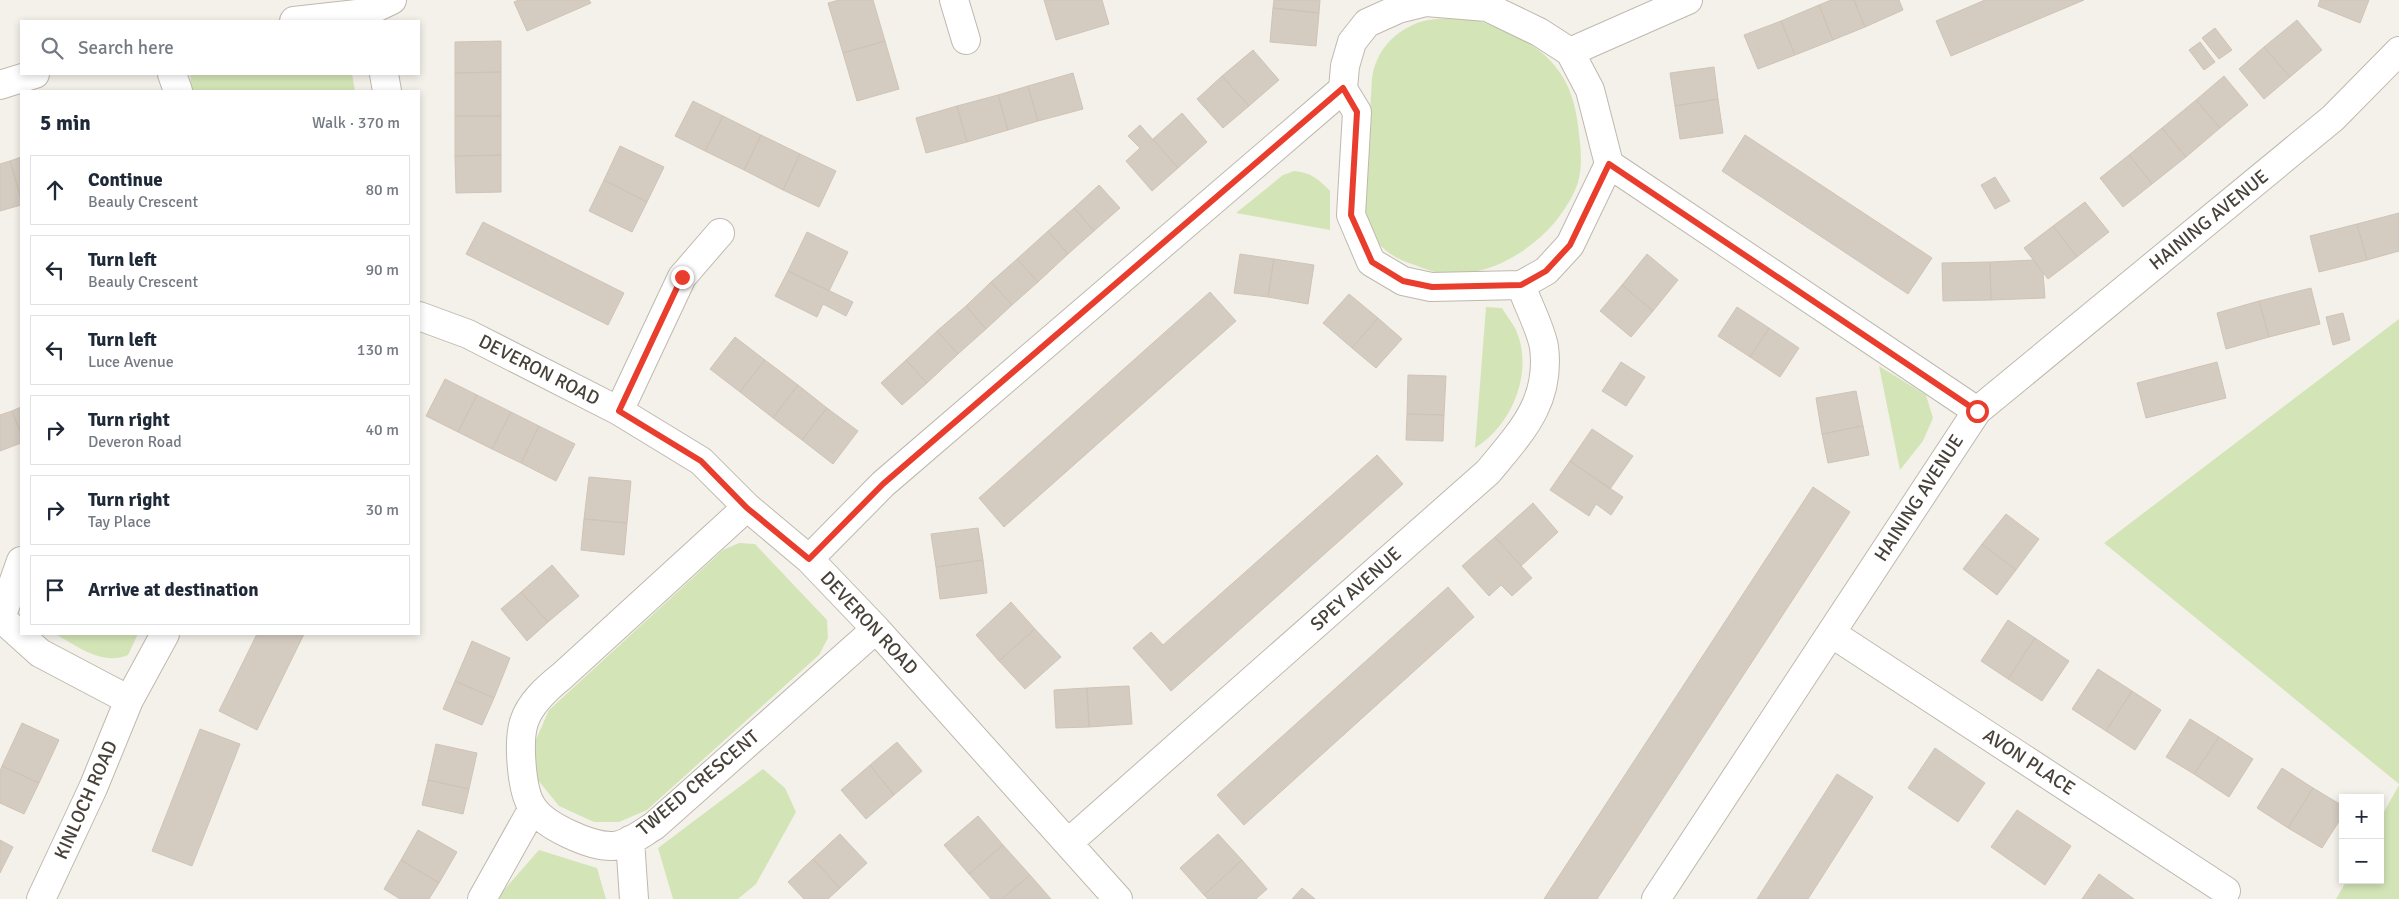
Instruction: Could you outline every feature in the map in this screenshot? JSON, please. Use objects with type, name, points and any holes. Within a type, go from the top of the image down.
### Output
[{"type":"street","points":[[302,20],[365,12],[392,0]]},
{"type":"street","points":[[954,0],[966,40]]},
{"type":"street","points":[[1570,52],[1688,0]]},
{"type":"street","points":[[1426,2],[1487,7],[1539,32],[1570,52],[1590,90],[1609,164],[1570,245],[1546,271],[1521,285],[1432,287],[1403,281],[1372,262],[1351,215],[1357,112],[1343,88],[1345,66],[1352,42],[1367,23],[1386,6],[1426,2]]},
{"type":"street","name":"HAINING AVENUE","points":[[1656,899],[1977,411],[2333,118],[2399,52]]},
{"type":"street","points":[[0,85],[32,75]]},
{"type":"street","points":[[172,75],[178,90]]},
{"type":"street","points":[[384,75],[387,90]]},
{"type":"street","points":[[809,559],[883,484],[1343,88]]},
{"type":"street","points":[[1609,164],[1977,411]]},
{"type":"street","points":[[619,411],[682,277],[720,233]]},
{"type":"street","name":"SPEY AVENUE","points":[[1068,843],[1488,472],[1524,429],[1542,393],[1544,346],[1521,285]]},
{"type":"street","name":"DEVERON ROAD","points":[[420,316],[468,334],[619,411],[701,461],[747,508],[809,559],[876,629],[1118,899]]},
{"type":"street","points":[[482,899],[533,808],[521,773],[524,722],[543,692],[747,508]]},
{"type":"street","points":[[20,564],[1,618],[40,653],[130,700]]},
{"type":"street","name":"TWEED CRESCENT","points":[[533,808],[558,828],[579,840],[613,846],[630,840],[654,826],[876,629]]},
{"type":"street","name":"AVON PLACE","points":[[1831,633],[2226,891]]},
{"type":"street","name":"KINLOCH ROAD","points":[[41,899],[94,788],[130,700],[165,635]]},
{"type":"street","points":[[630,840],[634,899]]},
{"type":"green space","points":[[1471,18],[1528,43],[1556,67],[1566,83],[1573,102],[1578,125],[1581,158],[1580,171],[1578,184],[1556,221],[1545,233],[1519,254],[1489,268],[1473,272],[1457,274],[1440,273],[1395,257],[1379,244],[1369,228],[1365,194],[1372,78],[1374,68],[1382,51],[1402,31],[1426,20]]},
{"type":"green space","points":[[190,75],[352,75],[355,90],[192,90]]},
{"type":"green space","points":[[1294,171],[1314,177],[1330,191],[1330,230],[1236,213],[1283,175]]},
{"type":"green space","points":[[1486,307],[1502,308],[1515,328],[1521,344],[1523,361],[1517,395],[1510,411],[1488,438],[1475,448]]},
{"type":"green space","points":[[2399,319],[2399,784],[2104,543]]},
{"type":"green space","points":[[1879,366],[1926,395],[1933,418],[1923,441],[1900,470]]},
{"type":"green space","points":[[739,543],[755,544],[827,620],[828,638],[819,655],[647,810],[619,822],[594,822],[559,806],[537,779],[534,744],[549,710],[723,550]]},
{"type":"green space","points":[[57,635],[138,635],[128,655],[118,658],[99,656],[81,649]]},
{"type":"green space","points":[[763,769],[785,788],[796,812],[756,884],[738,899],[673,899],[658,848]]},
{"type":"green space","points":[[2399,785],[2399,899],[2336,899],[2345,884],[2384,884],[2384,812]]},
{"type":"green space","points":[[539,850],[597,868],[606,899],[496,899]]},
{"type":"building","points":[[519,0],[589,0],[591,3],[527,31],[514,2]]},
{"type":"building","points":[[839,0],[873,0],[885,41],[843,53],[828,3]]},
{"type":"building","points":[[1044,0],[1102,0],[1109,24],[1056,40]]},
{"type":"building","points":[[1274,0],[1320,0],[1319,13],[1273,8]]},
{"type":"building","points":[[1831,0],[1854,0],[1865,27],[1833,40],[1819,5]]},
{"type":"building","points":[[1854,0],[1899,0],[1903,10],[1865,27]]},
{"type":"building","points":[[1985,0],[2084,0],[1951,56],[1936,21]]},
{"type":"building","points":[[2320,0],[2369,0],[2360,23],[2318,6]]},
{"type":"building","points":[[1819,5],[1833,40],[1795,55],[1781,21]]},
{"type":"building","points":[[1273,8],[1319,13],[1316,46],[1270,42]]},
{"type":"building","points":[[2297,20],[2322,50],[2290,77],[2264,47]]},
{"type":"building","points":[[1781,21],[1795,55],[1758,69],[1744,35]]},
{"type":"building","points":[[2215,28],[2232,50],[2219,59],[2202,38]]},
{"type":"building","points":[[501,41],[501,72],[455,73],[455,42]]},
{"type":"building","points":[[885,41],[899,89],[857,101],[843,53]]},
{"type":"building","points":[[2200,42],[2215,62],[2204,70],[2189,50]]},
{"type":"building","points":[[2264,47],[2290,77],[2264,99],[2239,69]]},
{"type":"building","points":[[1253,50],[1279,80],[1249,106],[1222,76]]},
{"type":"building","points":[[1714,67],[1718,99],[1675,106],[1670,73]]},
{"type":"building","points":[[501,72],[501,116],[455,116],[455,73]]},
{"type":"building","points":[[1073,73],[1083,109],[1038,121],[1028,86]]},
{"type":"building","points":[[1222,76],[1249,106],[1223,128],[1197,99]]},
{"type":"building","points":[[2224,76],[2248,105],[2220,128],[2196,100]]},
{"type":"building","points":[[1028,86],[1038,121],[1008,130],[998,95]]},
{"type":"building","points":[[998,95],[1008,130],[967,142],[957,106]]},
{"type":"building","points":[[1718,99],[1723,133],[1680,139],[1675,106]]},
{"type":"building","points":[[2196,100],[2220,128],[2186,157],[2162,128]]},
{"type":"building","points":[[693,101],[723,116],[705,151],[675,136]]},
{"type":"building","points":[[957,106],[967,142],[926,153],[916,118]]},
{"type":"building","points":[[1182,113],[1207,142],[1178,168],[1153,139]]},
{"type":"building","points":[[455,116],[501,116],[501,155],[455,156]]},
{"type":"building","points":[[723,116],[761,135],[744,170],[705,151]]},
{"type":"building","points":[[1140,125],[1178,168],[1152,191],[1126,161],[1140,148],[1128,136]]},
{"type":"building","points":[[2162,128],[2186,157],[2152,184],[2129,155]]},
{"type":"building","points":[[761,135],[800,154],[783,190],[744,170]]},
{"type":"building","points":[[1745,135],[1932,258],[1908,294],[1722,171]]},
{"type":"building","points":[[620,146],[664,167],[647,202],[604,180]]},
{"type":"building","points":[[800,154],[836,171],[819,207],[783,190]]},
{"type":"building","points":[[501,155],[501,192],[456,193],[455,156]]},
{"type":"building","points":[[2129,155],[2152,184],[2123,207],[2100,178]]},
{"type":"building","points":[[20,157],[20,195],[10,161]]},
{"type":"building","points":[[10,161],[20,195],[20,205],[0,211],[0,164]]},
{"type":"building","points":[[1995,177],[2010,201],[1995,209],[1981,185]]},
{"type":"building","points":[[604,180],[647,202],[632,232],[589,211]]},
{"type":"building","points":[[1099,185],[1120,208],[1094,231],[1074,208]]},
{"type":"building","points":[[2085,202],[2109,232],[2077,257],[2053,226]]},
{"type":"building","points":[[1074,208],[1094,231],[1068,254],[1048,231]]},
{"type":"building","points":[[2399,213],[2399,251],[2367,260],[2357,224]]},
{"type":"building","points":[[483,222],[624,293],[608,325],[466,254]]},
{"type":"building","points":[[2357,224],[2367,260],[2319,272],[2310,236]]},
{"type":"building","points":[[2053,226],[2077,257],[2048,279],[2024,248]]},
{"type":"building","points":[[1048,231],[1068,254],[1038,282],[1017,259]]},
{"type":"building","points":[[807,232],[848,252],[829,291],[788,271]]},
{"type":"building","points":[[1240,254],[1274,259],[1268,297],[1234,293]]},
{"type":"building","points":[[1647,254],[1678,280],[1653,311],[1622,285]]},
{"type":"building","points":[[1017,259],[1038,282],[1012,305],[991,282]]},
{"type":"building","points":[[1274,259],[1314,265],[1308,304],[1268,297]]},
{"type":"building","points":[[2034,260],[2043,273],[2045,298],[1991,300],[1990,262]]},
{"type":"building","points":[[1990,262],[1991,300],[1943,301],[1942,263]]},
{"type":"building","points":[[788,271],[853,302],[846,316],[823,304],[817,317],[775,296]]},
{"type":"building","points":[[991,282],[1012,305],[986,329],[966,306]]},
{"type":"building","points":[[1622,285],[1653,311],[1631,337],[1600,311]]},
{"type":"building","points":[[2311,288],[2320,324],[2269,337],[2259,301]]},
{"type":"building","points":[[1210,292],[1236,321],[1004,527],[979,498]]},
{"type":"building","points":[[1349,294],[1378,318],[1352,348],[1323,323]]},
{"type":"building","points":[[2259,301],[2269,337],[2226,349],[2217,313]]},
{"type":"building","points":[[966,306],[986,329],[958,354],[937,331]]},
{"type":"building","points":[[1737,307],[1769,328],[1750,357],[1718,336]]},
{"type":"building","points":[[2343,313],[2350,340],[2333,345],[2326,317]]},
{"type":"building","points":[[1378,318],[1402,339],[1376,368],[1352,348]]},
{"type":"building","points":[[1769,328],[1799,348],[1780,377],[1750,357]]},
{"type":"building","points":[[937,331],[958,354],[927,383],[906,360]]},
{"type":"building","points":[[735,337],[765,360],[740,392],[710,369]]},
{"type":"building","points":[[765,360],[798,385],[773,418],[740,392]]},
{"type":"building","points":[[906,360],[927,383],[902,405],[881,383]]},
{"type":"building","points":[[1621,362],[1645,377],[1626,406],[1602,391]]},
{"type":"building","points":[[2217,362],[2226,398],[2146,418],[2137,383]]},
{"type":"building","points":[[1408,375],[1446,376],[1444,415],[1407,414]]},
{"type":"building","points":[[445,379],[477,395],[458,432],[426,416]]},
{"type":"building","points":[[798,385],[827,408],[802,440],[773,418]]},
{"type":"building","points":[[1856,391],[1863,426],[1822,434],[1816,398]]},
{"type":"building","points":[[477,395],[511,412],[492,449],[458,432]]},
{"type":"building","points":[[20,407],[20,431],[12,411]]},
{"type":"building","points":[[827,408],[858,431],[833,464],[802,440]]},
{"type":"building","points":[[12,411],[20,431],[20,443],[0,451],[0,415]]},
{"type":"building","points":[[511,412],[539,426],[521,463],[492,449]]},
{"type":"building","points":[[1407,414],[1444,415],[1443,441],[1406,440]]},
{"type":"building","points":[[539,426],[575,444],[556,481],[521,463]]},
{"type":"building","points":[[1863,426],[1869,455],[1828,463],[1822,434]]},
{"type":"building","points":[[1592,429],[1633,456],[1610,489],[1570,461]]},
{"type":"building","points":[[1377,455],[1403,484],[1171,691],[1133,648],[1151,632],[1163,645]]},
{"type":"building","points":[[1570,461],[1623,497],[1611,515],[1596,504],[1589,516],[1550,490]]},
{"type":"building","points":[[589,477],[631,481],[627,523],[584,519]]},
{"type":"building","points":[[1813,487],[1850,512],[1597,899],[1544,899]]},
{"type":"building","points":[[1533,503],[1558,532],[1521,566],[1495,537]]},
{"type":"building","points":[[2006,514],[2039,539],[2016,570],[1982,544]]},
{"type":"building","points":[[584,519],[627,523],[624,555],[581,550]]},
{"type":"building","points":[[978,528],[983,560],[936,567],[931,534]]},
{"type":"building","points":[[1495,537],[1532,578],[1512,596],[1501,585],[1489,596],[1462,566]]},
{"type":"building","points":[[1982,544],[2016,570],[1997,595],[1963,569]]},
{"type":"building","points":[[983,560],[987,593],[940,599],[936,567]]},
{"type":"building","points":[[552,565],[579,596],[548,622],[521,592]]},
{"type":"building","points":[[1448,587],[1474,617],[1244,825],[1217,795]]},
{"type":"building","points":[[521,592],[548,622],[527,641],[501,609]]},
{"type":"building","points":[[1011,602],[1035,629],[999,661],[976,635]]},
{"type":"building","points":[[2008,620],[2035,638],[2008,679],[1981,661]]},
{"type":"building","points":[[1035,629],[1061,657],[1025,689],[999,661]]},
{"type":"building","points":[[257,635],[304,635],[257,730],[219,711]]},
{"type":"building","points":[[2035,638],[2069,661],[2042,701],[2008,679]]},
{"type":"building","points":[[472,641],[510,658],[494,698],[455,681]]},
{"type":"building","points":[[2098,669],[2132,691],[2106,731],[2072,709]]},
{"type":"building","points":[[455,681],[494,698],[482,725],[443,709]]},
{"type":"building","points":[[1129,686],[1132,724],[1089,727],[1087,688]]},
{"type":"building","points":[[1087,688],[1089,727],[1056,728],[1054,690]]},
{"type":"building","points":[[2132,691],[2161,710],[2135,750],[2106,731]]},
{"type":"building","points":[[2190,719],[2219,737],[2194,774],[2166,757]]},
{"type":"building","points":[[22,723],[59,740],[39,783],[2,766]]},
{"type":"building","points":[[200,729],[240,744],[192,866],[152,851]]},
{"type":"building","points":[[2219,737],[2253,759],[2229,797],[2194,774]]},
{"type":"building","points":[[897,742],[922,771],[894,795],[870,765]]},
{"type":"building","points":[[436,744],[477,753],[469,789],[428,780]]},
{"type":"building","points":[[1935,748],[1985,783],[1958,822],[1908,788]]},
{"type":"building","points":[[870,765],[894,795],[866,819],[841,790]]},
{"type":"building","points":[[2,766],[39,783],[24,814],[0,803],[0,771]]},
{"type":"building","points":[[2282,768],[2313,788],[2288,828],[2257,808]]},
{"type":"building","points":[[1837,774],[1873,797],[1808,899],[1757,899]]},
{"type":"building","points":[[428,780],[469,789],[463,814],[422,805]]},
{"type":"building","points":[[2313,788],[2339,804],[2339,821],[2322,848],[2288,828]]},
{"type":"building","points":[[2017,810],[2071,846],[2045,885],[1991,847]]},
{"type":"building","points":[[978,816],[1003,845],[969,874],[944,845]]},
{"type":"building","points":[[418,830],[457,852],[439,883],[401,860]]},
{"type":"building","points":[[840,834],[867,863],[840,888],[813,859]]},
{"type":"building","points":[[1218,834],[1242,860],[1204,895],[1180,868]]},
{"type":"building","points":[[0,840],[13,847],[0,873]]},
{"type":"building","points":[[1003,845],[1030,875],[1002,899],[991,899],[969,874]]},
{"type":"building","points":[[813,859],[840,888],[828,899],[804,899],[788,882]]},
{"type":"building","points":[[401,860],[439,883],[429,899],[400,899],[384,889]]},
{"type":"building","points":[[1242,860],[1267,889],[1256,899],[1208,899],[1204,895]]},
{"type":"building","points":[[2099,874],[2134,899],[2082,899]]},
{"type":"building","points":[[1030,875],[1051,899],[1002,899]]},
{"type":"building","points":[[1302,888],[1315,899],[1292,899]]},
{"type":"route","points":[[682,277],[619,411],[701,461],[747,508],[809,559],[883,484],[1343,88],[1357,112],[1351,215],[1372,262],[1403,281],[1432,287],[1521,285],[1546,271],[1570,245],[1586,214],[1596,187],[1609,164],[1977,411]]}]
